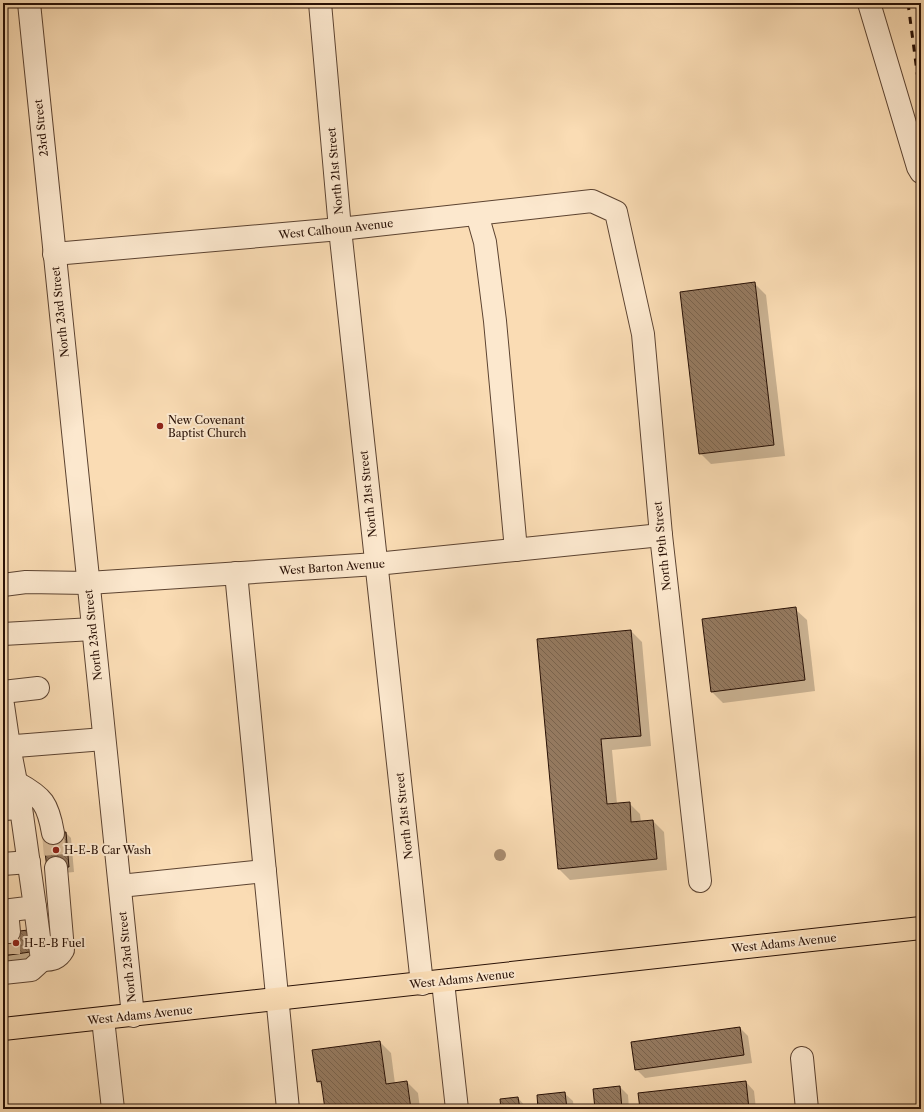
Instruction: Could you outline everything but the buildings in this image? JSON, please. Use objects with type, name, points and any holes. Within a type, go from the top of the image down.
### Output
[{"type":"main road","name":"West Adams Avenue","points":[[3,1029],[133,1016],[921,928]]},
{"type":"street","name":"23rd Street","points":[[29,3],[54,254]]},
{"type":"street","name":"North 21st Street","points":[[320,3],[340,229],[376,564],[432,983],[457,1109]]},
{"type":"street","points":[[869,3],[918,168],[921,172]]},
{"type":"street","name":"West Calhoun Avenue","points":[[54,254],[340,229],[592,201],[616,212]]},
{"type":"street","name":"North 19th Street","points":[[616,212],[643,334],[661,535],[700,882]]},
{"type":"street","points":[[477,214],[485,242],[495,321],[516,550]]},
{"type":"street","name":"North 23rd Street","points":[[54,254],[133,1016]]},
{"type":"street","name":"West Barton Avenue","points":[[3,585],[26,582],[88,583],[376,564],[661,535]]},
{"type":"street","points":[[236,573],[288,1109]]},
{"type":"street","points":[[3,634],[93,629]]},
{"type":"street","points":[[3,692],[38,688]]},
{"type":"street","points":[[3,705],[6,747],[17,783],[12,808],[29,862],[42,960]]},
{"type":"street","points":[[6,747],[104,739]]},
{"type":"street","points":[[17,783],[40,797],[49,813],[53,833]]},
{"type":"street","points":[[3,864],[29,862]]},
{"type":"street","points":[[8,967],[31,970],[42,960],[53,960],[60,956],[63,950],[56,868]]},
{"type":"street","points":[[120,886],[265,871]]},
{"type":"street","points":[[9,932],[5,911],[35,907]]},
{"type":"street","points":[[103,1019],[113,1109]]},
{"type":"street","points":[[802,1058],[807,1109]]},
{"type":"tunnel","points":[[53,833],[56,868]]},
{"type":"tunnel","points":[[9,932],[9,955]]},
{"type":"railway","points":[[908,3],[921,102]]},
{"type":"place","name":"New Covenant Baptist Church","points":[[160,426]]},
{"type":"place","name":"H-E-B Car Wash","points":[[56,850]]},
{"type":"place","name":"H-E-B Fuel","points":[[16,943]]}]
